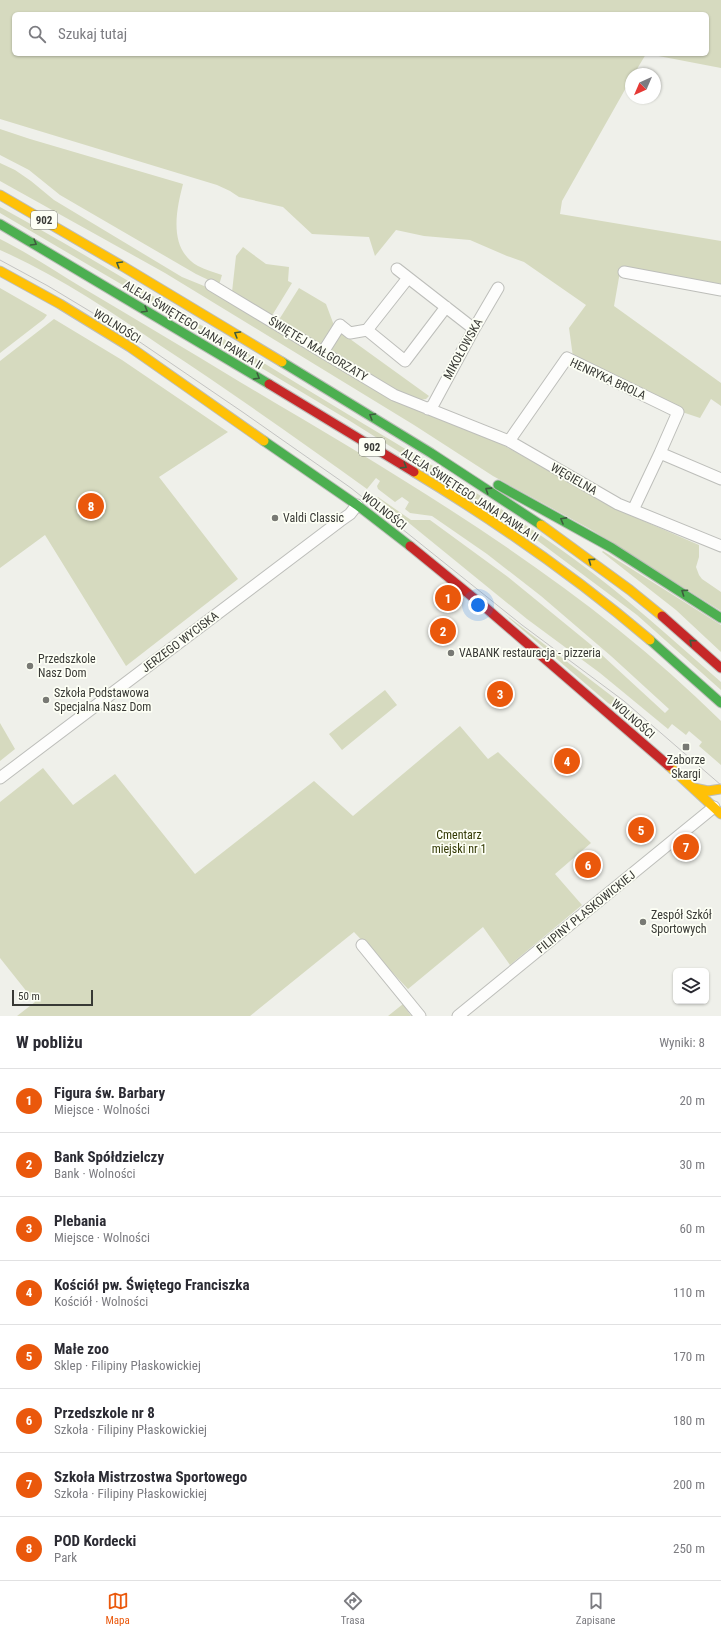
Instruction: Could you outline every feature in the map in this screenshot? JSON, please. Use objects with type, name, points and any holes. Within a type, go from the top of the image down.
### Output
[{"type":"main road","name":"ALEJA ŚWIĘTEGO JANA PAWŁA II","points":[[0,195],[55,226],[405,437],[521,511],[593,562],[672,623],[721,668]]},
{"type":"main road","name":"ALEJA ŚWIĘTEGO JANA PAWŁA II","points":[[0,224],[60,258],[392,459],[493,522],[585,587],[660,646],[721,703]]},
{"type":"main road","name":"WOLNOŚCI","points":[[0,271],[53,300],[130,347],[357,505],[428,560],[486,608],[719,809]]},
{"type":"main road","points":[[405,437],[529,501],[593,537],[669,582],[721,618]]},
{"type":"main road","points":[[694,788],[704,791],[721,789]]},
{"type":"main road","points":[[719,809],[721,793]]},
{"type":"street","points":[[397,269],[474,329]]},
{"type":"street","points":[[624,272],[721,290]]},
{"type":"street","points":[[322,352],[340,325],[350,333],[367,330],[408,278]]},
{"type":"street","name":"ŚWIĘTEJ MAŁGORZATY","points":[[211,285],[394,395],[428,409]]},
{"type":"street","name":"MIKOŁOWSKA","points":[[428,409],[433,405],[498,288]]},
{"type":"street","points":[[367,330],[405,361],[446,307]]},
{"type":"street","name":"HENRYKA BROLA","points":[[509,442],[567,358],[678,412],[632,510]]},
{"type":"street","name":"WĘGIELNA","points":[[428,409],[509,442],[632,510],[721,546]]},
{"type":"street","points":[[660,453],[721,479]]},
{"type":"street","name":"JERZEGO WYCISKA","points":[[0,778],[340,521],[357,505]]},
{"type":"street","name":"FILIPINY PŁASKOWICKIEJ","points":[[458,1016],[719,809]]},
{"type":"street","points":[[362,945],[420,1016]]},
{"type":"green space","points":[[0,0],[721,0],[721,68],[658,56],[709,56],[709,12],[12,12],[12,56],[645,56],[638,68],[625,68],[625,90],[562,201],[560,214],[721,241],[721,284],[621,266],[614,306],[721,383],[721,406],[711,399],[700,418],[679,411],[573,357],[569,328],[586,305],[524,262],[470,240],[424,236],[396,230],[375,256],[369,237],[312,234],[283,207],[239,197],[217,185],[0,119]]},
{"type":"green space","points":[[0,129],[183,184],[177,217],[178,240],[188,259],[198,266],[222,275],[219,285],[196,274],[60,195],[29,170],[0,155]]},
{"type":"green space","points":[[0,163],[15,170],[54,200],[182,277],[209,288],[392,398],[503,445],[623,512],[699,545],[699,557],[696,567],[702,579],[721,592],[721,611],[590,529],[493,476],[414,425],[165,273],[0,181]]},
{"type":"green space","points":[[0,207],[106,268],[392,441],[466,486],[538,534],[593,573],[649,619],[721,682],[721,690],[637,615],[522,529],[350,421],[0,213]]},
{"type":"green space","points":[[0,239],[31,256],[367,458],[430,497],[552,579],[611,623],[667,671],[721,721],[721,765],[699,746],[702,742],[689,731],[686,735],[672,724],[668,729],[600,673],[527,619],[377,497],[411,520],[430,520],[508,577],[590,644],[665,713],[669,709],[611,656],[541,596],[487,554],[432,516],[410,513],[405,509],[409,502],[402,497],[395,502],[378,489],[377,486],[380,481],[376,478],[367,489],[290,434],[103,307],[63,282],[0,250]]},
{"type":"green space","points":[[243,247],[266,264],[289,267],[288,281],[292,283],[273,314],[270,315],[232,292],[236,256]]},
{"type":"green space","points":[[0,288],[47,315],[44,319],[0,353]]},
{"type":"green space","points":[[299,288],[326,304],[335,328],[323,344],[320,345],[281,322],[280,318]]},
{"type":"green space","points":[[54,319],[122,360],[228,432],[159,477],[238,579],[126,666],[45,535],[0,568],[0,361]]},
{"type":"green space","points":[[339,331],[429,396],[426,399],[420,400],[394,390],[330,352]]},
{"type":"green space","points":[[603,551],[721,625],[721,652],[676,610],[602,552]]},
{"type":"green space","points":[[502,612],[643,720],[641,722],[608,703]]},
{"type":"green space","points":[[385,690],[397,705],[342,750],[329,734]]},
{"type":"green space","points":[[0,723],[15,749],[0,761]]},
{"type":"green space","name":"Cmentarz miejski nr 1","points":[[460,726],[488,759],[498,752],[591,843],[555,874],[582,905],[510,965],[483,927],[408,989],[354,932],[250,1016],[17,1016],[35,1002],[0,958],[0,802],[43,768],[73,805],[115,774],[195,874],[314,781],[353,816]]},
{"type":"green space","points":[[403,1004],[411,1016],[388,1016]]},
{"type":"tram line","points":[[0,260],[48,286],[131,336],[351,488],[522,625],[624,701],[721,785]]},
{"type":"traffic: fast","points":[[0,224],[269,384]]},
{"type":"traffic: fast","points":[[282,362],[431,453],[541,525]]},
{"type":"traffic: fast","points":[[264,441],[357,505],[410,546]]},
{"type":"traffic: fast","points":[[498,485],[612,548],[721,618]]},
{"type":"traffic: fast","points":[[650,640],[721,703]]},
{"type":"traffic: slow","points":[[0,195],[124,267],[282,362]]},
{"type":"traffic: slow","points":[[0,271],[60,304],[130,347],[264,441]]},
{"type":"traffic: slow","points":[[414,472],[475,510],[565,572],[650,640]]},
{"type":"traffic: slow","points":[[541,525],[630,590],[662,616]]},
{"type":"traffic: slow","points":[[669,766],[721,814]]},
{"type":"traffic: slow","points":[[694,788],[708,791],[721,789]]},
{"type":"traffic: jam","points":[[269,384],[414,472]]},
{"type":"traffic: jam","points":[[410,546],[486,608],[669,766]]},
{"type":"traffic: jam","points":[[662,616],[721,668]]},
{"type":"place","name":"POD Kordecki","points":[[91,506]]},
{"type":"place","name":"Valdi Classic","points":[[275,518]]},
{"type":"place","name":"Figura św. Barbary","points":[[448,598]]},
{"type":"place","name":"Bank Spółdzielczy","points":[[443,631]]},
{"type":"place","name":"VABANK restauracja - pizzeria","points":[[451,653]]},
{"type":"place","name":"Przedszkole Nasz Dom","points":[[30,666]]},
{"type":"place","name":"Plebania","points":[[500,694]]},
{"type":"place","name":"Szkoła Podstawowa Specjalna Nasz Dom","points":[[46,700]]},
{"type":"place","name":"Zaborze Skargi","points":[[686,747]]},
{"type":"place","name":"Kościół pw. Świętego Franciszka","points":[[567,761]]},
{"type":"place","name":"Małe zoo","points":[[641,830]]},
{"type":"place","name":"Szkoła Mistrzostwa Sportowego","points":[[686,847]]},
{"type":"place","name":"Przedszkole nr 8","points":[[588,865]]},
{"type":"place","name":"Zespół Szkół Sportowych","points":[[643,922]]}]
